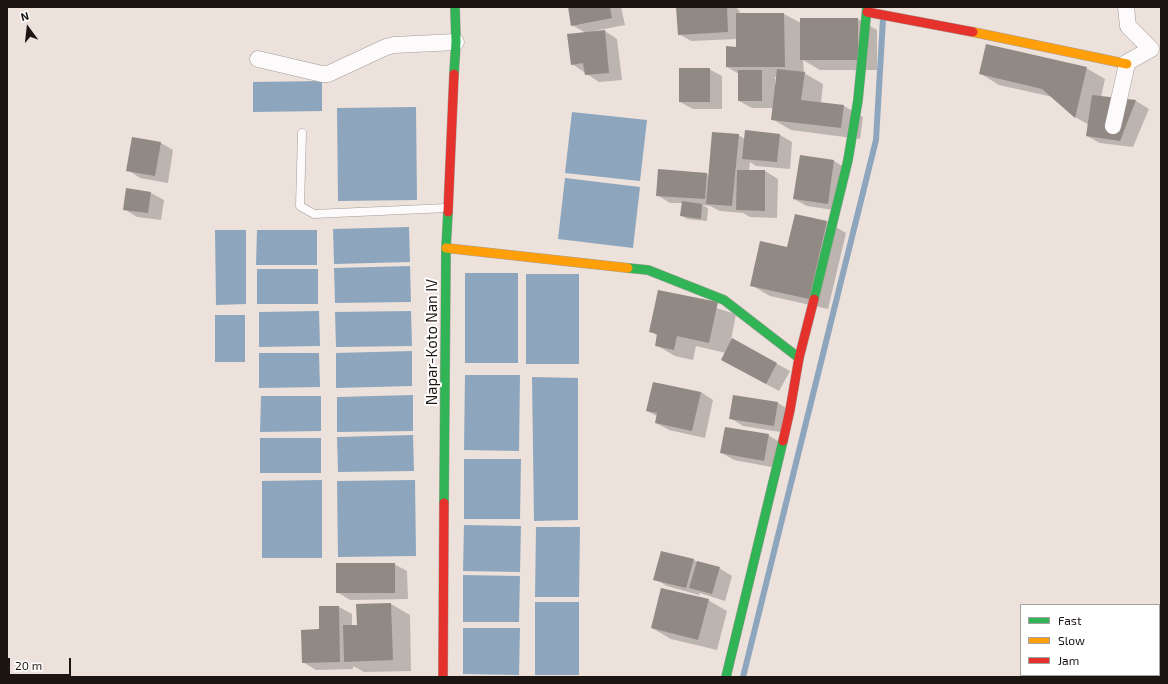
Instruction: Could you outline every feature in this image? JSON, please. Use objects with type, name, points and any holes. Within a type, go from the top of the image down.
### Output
[{"type":"street","name":"Napar-Koto Nan IV","points":[[443,677],[446,248],[456,42],[455,7]]},
{"type":"street","points":[[1113,126],[1126,63],[1156,50],[1128,26],[1126,7]]},
{"type":"street","points":[[726,677],[790,410],[799,358],[848,160],[858,100],[869,11],[1127,64]]},
{"type":"street","points":[[258,59],[322,74],[328,74],[386,47],[394,45],[456,42]]},
{"type":"street","points":[[446,248],[648,270],[724,300],[799,358]]},
{"type":"lane","points":[[302,133],[300,206],[314,214],[447,208]]},
{"type":"water","points":[[322,81],[322,111],[253,112],[253,82]]},
{"type":"water","points":[[416,107],[417,200],[338,201],[337,108]]},
{"type":"water","points":[[572,112],[647,120],[640,181],[565,173]]},
{"type":"water","points":[[565,178],[640,187],[633,248],[558,239]]},
{"type":"water","points":[[409,227],[410,262],[334,264],[333,229]]},
{"type":"water","points":[[215,230],[246,230],[246,304],[216,305]]},
{"type":"water","points":[[257,230],[317,230],[317,265],[256,265]]},
{"type":"water","points":[[410,266],[411,302],[335,303],[334,268]]},
{"type":"water","points":[[257,269],[318,269],[318,304],[257,304]]},
{"type":"water","points":[[465,273],[518,273],[518,363],[465,363]]},
{"type":"water","points":[[526,274],[579,274],[579,364],[526,364]]},
{"type":"water","points":[[319,311],[320,346],[259,347],[259,312]]},
{"type":"water","points":[[411,311],[412,346],[336,347],[335,312]]},
{"type":"water","points":[[215,315],[245,315],[245,362],[215,362]]},
{"type":"water","points":[[412,351],[412,386],[336,388],[336,353]]},
{"type":"water","points":[[259,353],[319,353],[320,387],[259,388]]},
{"type":"water","points":[[465,375],[520,375],[519,451],[464,450]]},
{"type":"water","points":[[532,377],[578,378],[578,520],[534,521]]},
{"type":"water","points":[[413,395],[413,431],[337,432],[337,397]]},
{"type":"water","points":[[261,396],[321,396],[321,431],[260,432]]},
{"type":"water","points":[[413,435],[414,471],[338,472],[337,437]]},
{"type":"water","points":[[260,438],[321,438],[321,473],[260,473]]},
{"type":"water","points":[[464,459],[521,459],[520,519],[464,519]]},
{"type":"water","points":[[322,480],[322,558],[262,558],[262,481]]},
{"type":"water","points":[[415,480],[416,556],[338,557],[337,481]]},
{"type":"water","points":[[464,525],[521,526],[520,572],[463,571]]},
{"type":"water","points":[[536,527],[580,527],[579,597],[535,597]]},
{"type":"water","points":[[463,575],[520,576],[519,622],[463,622]]},
{"type":"water","points":[[535,602],[579,602],[579,675],[535,675]]},
{"type":"water","points":[[463,628],[520,628],[519,675],[463,674]]},
{"type":"building","points":[[568,7],[610,7],[612,18],[571,26]]},
{"type":"building","points":[[676,7],[727,7],[728,32],[678,35]]},
{"type":"building","points":[[736,13],[784,13],[785,67],[726,67],[726,46],[736,47]]},
{"type":"building","points":[[800,18],[858,18],[858,60],[800,60]]},
{"type":"building","points":[[605,30],[609,73],[585,75],[583,63],[571,65],[567,34]]},
{"type":"building","points":[[986,44],[1087,67],[1075,118],[1042,89],[979,74]]},
{"type":"building","points":[[679,68],[710,68],[710,102],[679,102]]},
{"type":"building","points":[[777,69],[805,72],[801,100],[844,105],[841,128],[771,120]]},
{"type":"building","points":[[738,70],[762,70],[762,101],[738,101]]},
{"type":"building","points":[[1092,95],[1136,100],[1120,141],[1086,136]]},
{"type":"building","points":[[745,130],[780,134],[777,162],[742,159]]},
{"type":"building","points":[[712,132],[739,134],[732,206],[706,204]]},
{"type":"building","points":[[132,137],[161,142],[155,176],[126,171]]},
{"type":"building","points":[[800,155],[834,160],[828,204],[793,199]]},
{"type":"building","points":[[658,169],[707,173],[705,199],[656,196]]},
{"type":"building","points":[[737,170],[765,170],[765,211],[736,210]]},
{"type":"building","points":[[126,188],[151,192],[148,213],[123,210]]},
{"type":"building","points":[[682,201],[702,204],[701,219],[680,216]]},
{"type":"building","points":[[795,214],[827,221],[809,299],[750,286],[760,241],[787,247]]},
{"type":"building","points":[[658,290],[718,302],[709,343],[677,336],[674,350],[655,346],[657,334],[649,332]]},
{"type":"building","points":[[732,338],[777,363],[766,384],[721,360]]},
{"type":"building","points":[[653,382],[701,392],[692,431],[655,423],[657,413],[646,411]]},
{"type":"building","points":[[733,395],[778,402],[774,426],[729,419]]},
{"type":"building","points":[[725,427],[769,434],[764,461],[720,453]]},
{"type":"building","points":[[661,551],[694,559],[686,588],[653,580]]},
{"type":"building","points":[[697,561],[720,567],[712,594],[689,588]]},
{"type":"building","points":[[336,563],[395,563],[395,593],[336,593]]},
{"type":"building","points":[[661,588],[709,599],[698,640],[651,628]]},
{"type":"building","points":[[391,603],[393,660],[344,662],[343,625],[357,625],[356,604]]},
{"type":"building","points":[[319,606],[339,606],[340,662],[302,663],[301,630],[319,629]]},
{"type":"waterway","points":[[743,677],[876,140],[883,19]]},
{"type":"traffic: fast","points":[[454,74],[456,42],[455,7]]},
{"type":"traffic: fast","points":[[814,299],[848,160],[858,100],[867,7]]},
{"type":"traffic: fast","points":[[444,503],[446,248],[448,212]]},
{"type":"traffic: fast","points":[[628,268],[648,270],[724,300],[799,358]]},
{"type":"traffic: fast","points":[[726,677],[783,441]]},
{"type":"traffic: slow","points":[[973,32],[1127,64]]},
{"type":"traffic: slow","points":[[446,248],[628,268]]},
{"type":"traffic: jam","points":[[867,12],[973,32]]},
{"type":"traffic: jam","points":[[448,212],[454,74]]},
{"type":"traffic: jam","points":[[783,441],[799,358],[814,299]]},
{"type":"traffic: jam","points":[[443,677],[444,503]]}]
